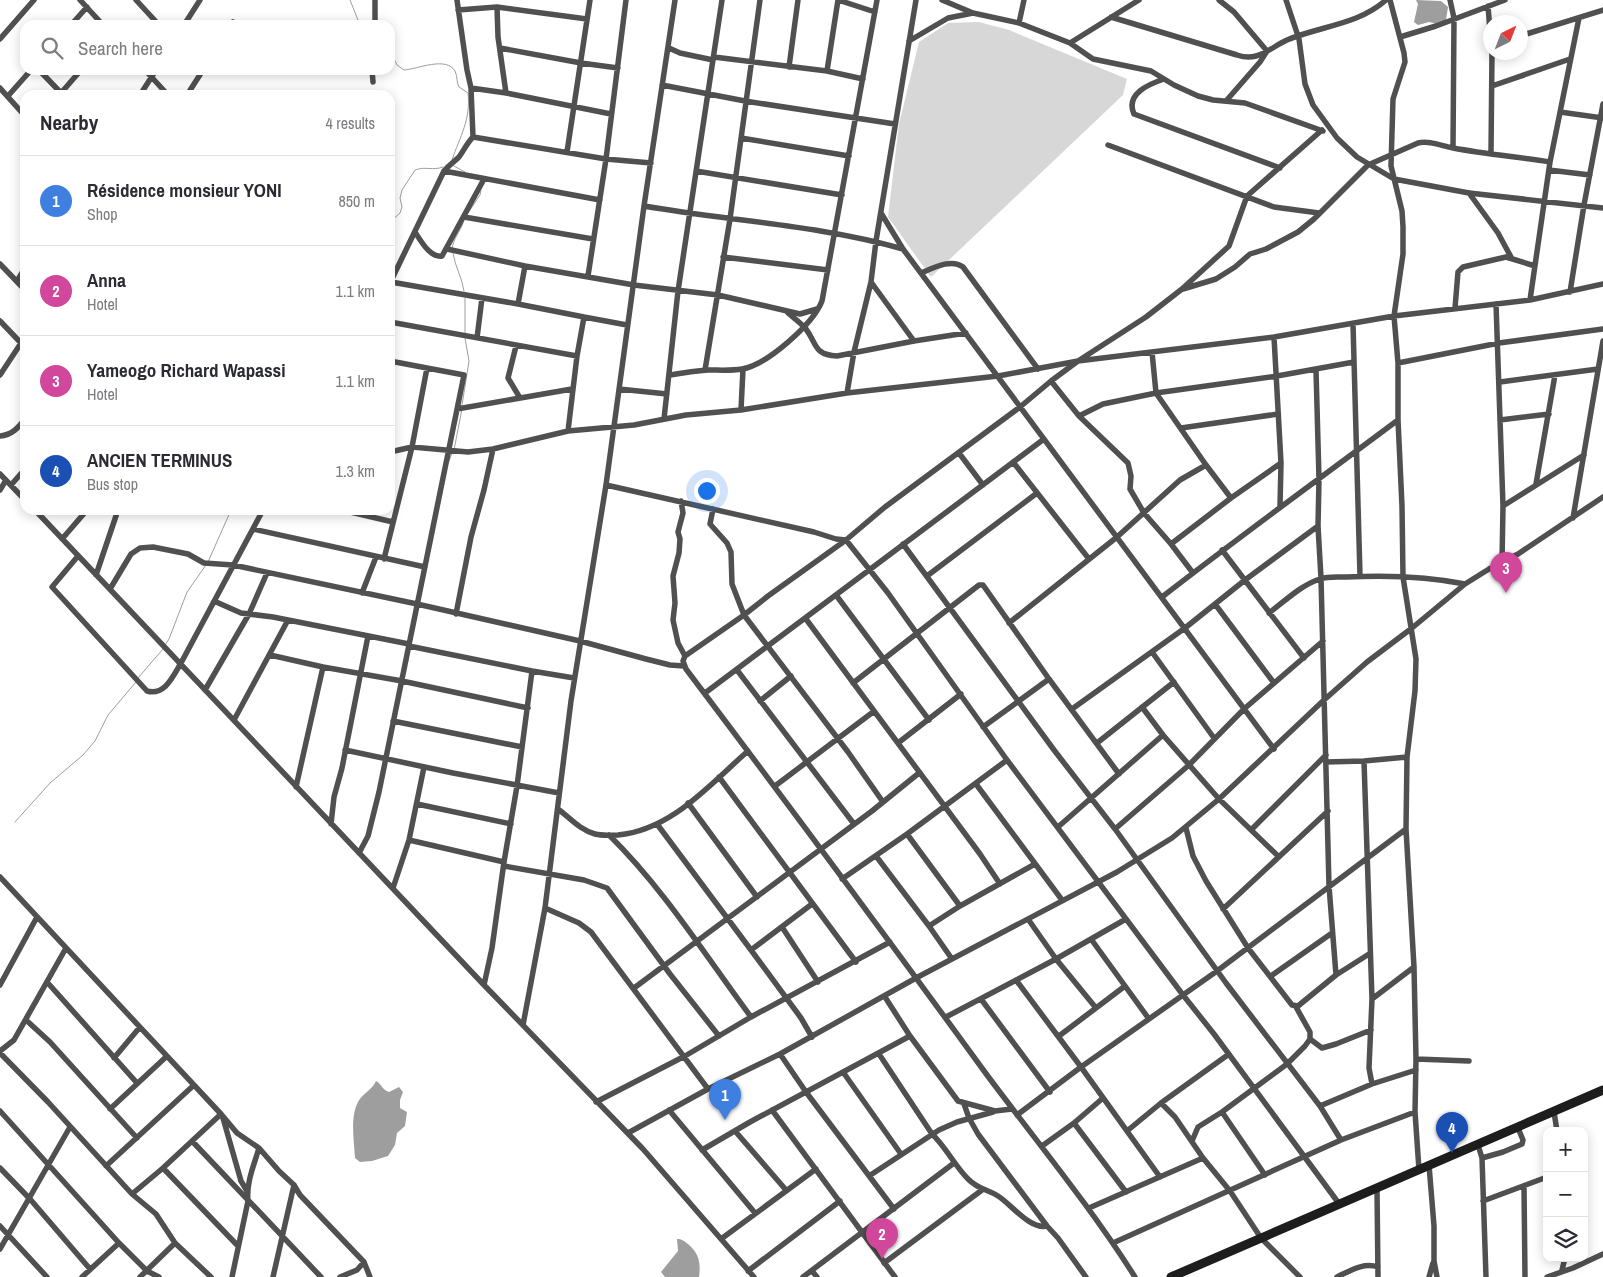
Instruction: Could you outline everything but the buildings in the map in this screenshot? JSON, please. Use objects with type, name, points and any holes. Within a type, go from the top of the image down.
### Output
[{"type":"street","points":[[0,38],[34,0]]},
{"type":"street","points":[[80,0],[99,20]]},
{"type":"street","points":[[136,0],[154,20]]},
{"type":"street","points":[[186,20],[195,3],[200,0]]},
{"type":"street","points":[[375,0],[375,20]]},
{"type":"street","points":[[457,0],[471,88],[473,137]]},
{"type":"street","points":[[567,152],[590,0]]},
{"type":"street","points":[[588,276],[606,159],[626,0]]},
{"type":"street","points":[[523,1025],[545,908],[574,678],[615,426],[644,206],[676,0]]},
{"type":"street","points":[[664,419],[678,291],[722,0]]},
{"type":"street","points":[[705,370],[730,219],[760,0]]},
{"type":"street","points":[[789,67],[798,0]]},
{"type":"street","points":[[827,71],[838,0],[875,12]]},
{"type":"street","points":[[670,375],[705,370],[743,369],[755,365],[777,351],[804,326],[819,308],[835,234],[878,0]]},
{"type":"street","points":[[847,393],[854,352],[871,282],[876,241],[916,0]]},
{"type":"street","points":[[942,0],[951,2],[973,13],[1019,24],[1070,43],[1093,60],[1151,71],[1187,92],[1198,96],[1213,100],[1245,103],[1322,130],[1337,138]]},
{"type":"street","points":[[1019,24],[1024,0]]},
{"type":"street","points":[[1070,43],[1139,0]]},
{"type":"street","points":[[1219,0],[1234,12],[1267,51]]},
{"type":"street","points":[[1286,0],[1298,37],[1305,84],[1313,106],[1337,138],[1357,157],[1394,178],[1469,193],[1603,208]]},
{"type":"street","points":[[1111,17],[1244,57],[1255,56],[1287,40],[1344,23],[1378,8],[1386,0]]},
{"type":"street","points":[[1390,0],[1405,62],[1393,98],[1391,166],[1402,211],[1403,227],[1403,254],[1394,316],[1398,363],[1403,576],[1416,659],[1407,757],[1406,829],[1414,967],[1415,1112],[1419,1170]]},
{"type":"street","points":[[1450,0],[1454,18],[1453,148]]},
{"type":"street","points":[[1400,37],[1436,26],[1504,0]]},
{"type":"street","points":[[1488,6],[1489,15]]},
{"type":"street","points":[[75,20],[87,7]]},
{"type":"street","points":[[458,10],[497,7],[587,19]]},
{"type":"street","points":[[497,7],[506,93]]},
{"type":"street","points":[[1528,34],[1603,10]]},
{"type":"street","points":[[909,41],[948,18],[973,13]]},
{"type":"street","points":[[1530,300],[1550,162],[1579,18]]},
{"type":"street","points":[[500,48],[618,68]]},
{"type":"street","points":[[669,48],[678,52],[714,59],[827,71],[863,79]]},
{"type":"street","points":[[1226,100],[1260,62],[1267,51]]},
{"type":"street","points":[[1492,86],[1570,59]]},
{"type":"street","points":[[1491,153],[1492,60]]},
{"type":"street","points":[[8,96],[27,75]]},
{"type":"street","points":[[44,75],[58,90]]},
{"type":"street","points":[[65,90],[77,75]]},
{"type":"street","points":[[189,90],[200,75]]},
{"type":"street","points":[[372,75],[373,82]]},
{"type":"street","points":[[143,90],[152,77],[164,90]]},
{"type":"street","points":[[1164,79],[1145,86],[1135,96],[1132,109],[1134,114],[1280,168]]},
{"type":"street","points":[[662,85],[745,101],[895,124]]},
{"type":"street","points":[[0,88],[20,110]]},
{"type":"street","points":[[471,88],[611,114]]},
{"type":"street","points":[[1570,292],[1603,104]]},
{"type":"street","points":[[1560,112],[1602,118]]},
{"type":"street","points":[[1135,1277],[1089,1208],[1017,1116],[946,1017],[684,666],[683,661],[685,656],[846,540],[885,507],[1020,407],[1051,381],[1078,361],[1146,317],[1182,289],[1229,246],[1247,196],[1322,130]]},
{"type":"street","points":[[395,273],[444,171],[458,157],[467,142],[473,137],[606,159],[651,163]]},
{"type":"street","points":[[741,138],[849,156]]},
{"type":"street","points":[[1182,289],[1223,276],[1250,254],[1266,249],[1298,232],[1368,164],[1422,142],[1550,162]]},
{"type":"street","points":[[1108,145],[1274,207],[1319,213]]},
{"type":"street","points":[[1549,170],[1590,175]]},
{"type":"street","points":[[444,171],[600,200]]},
{"type":"street","points":[[696,171],[842,195]]},
{"type":"street","points":[[414,232],[429,251],[434,255],[442,257],[484,179]]},
{"type":"street","points":[[1469,193],[1492,225],[1510,257]]},
{"type":"street","points":[[644,206],[835,234],[876,241],[903,249]]},
{"type":"street","points":[[881,213],[903,249],[1274,749]]},
{"type":"street","points":[[464,217],[594,239]]},
{"type":"street","points":[[447,249],[525,266],[634,285],[718,295],[786,311],[806,313],[819,308]]},
{"type":"street","points":[[723,257],[828,270]]},
{"type":"street","points":[[1455,308],[1459,269],[1510,257],[1534,266]]},
{"type":"street","points":[[921,273],[951,263],[959,264],[1038,369]]},
{"type":"street","points":[[0,264],[20,284]]},
{"type":"street","points":[[518,304],[525,266]]},
{"type":"street","points":[[17,281],[20,276]]},
{"type":"street","points":[[871,282],[914,341]]},
{"type":"street","points":[[395,283],[628,325]]},
{"type":"street","points":[[395,451],[412,447],[468,452],[493,449],[568,431],[634,425],[686,415],[741,410],[847,393],[998,376],[1078,361],[1274,337],[1394,316],[1530,300],[1603,284]]},
{"type":"street","points":[[477,338],[482,298]]},
{"type":"street","points":[[1496,304],[1504,506],[1502,562]]},
{"type":"street","points":[[786,311],[804,326],[817,349],[826,355],[837,356],[966,333]]},
{"type":"street","points":[[568,431],[572,389],[584,317]]},
{"type":"street","points":[[0,320],[20,342]]},
{"type":"street","points":[[395,323],[577,356]]},
{"type":"street","points":[[1353,324],[1360,576]]},
{"type":"street","points":[[1398,363],[1499,343],[1603,329]]},
{"type":"street","points":[[1274,337],[1277,376],[1280,506]]},
{"type":"street","points":[[1573,518],[1603,344]]},
{"type":"street","points":[[0,375],[20,345]]},
{"type":"street","points":[[516,346],[508,378],[520,398]]},
{"type":"street","points":[[1152,352],[1156,393],[1231,498]]},
{"type":"street","points":[[359,853],[368,836],[402,681],[464,375],[395,362]]},
{"type":"street","points":[[1079,416],[1103,404],[1156,393],[1316,370],[1354,362]]},
{"type":"street","points":[[395,514],[412,447],[428,368]]},
{"type":"street","points":[[741,410],[743,369]]},
{"type":"street","points":[[1316,370],[1319,479],[1318,526],[1329,886],[1336,975]]},
{"type":"street","points":[[1500,382],[1598,370]]},
{"type":"street","points":[[1536,484],[1556,375]]},
{"type":"street","points":[[1051,381],[1079,416],[1128,464],[1131,476],[1130,489],[1144,514],[1171,544],[1193,573]]},
{"type":"street","points":[[457,409],[572,389]]},
{"type":"street","points":[[619,389],[667,394]]},
{"type":"street","points":[[1180,428],[1278,414]]},
{"type":"street","points":[[1500,420],[1548,414]]},
{"type":"street","points":[[1162,597],[1280,506],[1398,420]]},
{"type":"street","points":[[0,436],[15,431],[20,425]]},
{"type":"street","points":[[705,693],[1044,439]]},
{"type":"street","points":[[456,614],[471,537],[493,449]]},
{"type":"street","points":[[959,453],[983,485]]},
{"type":"street","points":[[1504,506],[1584,455]]},
{"type":"street","points":[[1013,462],[1089,559]]},
{"type":"street","points":[[1171,544],[1280,463]]},
{"type":"street","points":[[1009,623],[1117,537],[1180,480],[1206,465]]},
{"type":"street","points":[[0,490],[20,473]]},
{"type":"street","points":[[0,474],[20,495]]},
{"type":"street","points":[[606,485],[846,540],[870,569],[1007,760],[1099,880],[1126,919],[1340,1205]]},
{"type":"street","points":[[927,576],[1037,493]]},
{"type":"street","points":[[628,1133],[708,1089],[812,1037],[916,978],[1136,860],[1186,828],[1367,662],[1465,584],[1573,518],[1603,497]]},
{"type":"street","points":[[681,501],[683,513],[678,532],[680,539],[679,553],[673,576],[675,601],[673,620],[678,643],[685,656]]},
{"type":"street","points":[[713,509],[710,524],[727,543],[730,552],[732,584],[744,615],[883,802]]},
{"type":"street","points":[[40,515],[484,985],[628,1133],[754,1277]]},
{"type":"street","points":[[62,538],[83,515]]},
{"type":"street","points":[[96,575],[116,515]]},
{"type":"street","points":[[78,556],[52,587],[147,691],[152,693],[162,690],[181,663],[261,515]]},
{"type":"street","points":[[363,515],[393,522]]},
{"type":"street","points":[[384,559],[395,515]]},
{"type":"street","points":[[1072,709],[1185,628],[1245,580],[1318,526]]},
{"type":"street","points":[[252,529],[425,567]]},
{"type":"street","points":[[903,544],[1217,971],[1320,1106],[1341,1140]]},
{"type":"street","points":[[110,589],[131,554],[140,548],[153,547],[188,554],[204,563],[233,565],[417,604],[580,641],[646,659],[684,666]]},
{"type":"street","points":[[1222,550],[1304,658]]},
{"type":"street","points":[[362,593],[376,557]]},
{"type":"street","points":[[205,690],[249,614],[267,573]]},
{"type":"street","points":[[1269,613],[1309,584],[1321,578],[1403,576],[1440,579],[1465,584]]},
{"type":"street","points":[[853,683],[980,585],[983,585],[1119,774]]},
{"type":"street","points":[[836,595],[929,720]]},
{"type":"street","points":[[214,601],[232,610],[249,614],[288,620],[574,678]]},
{"type":"street","points":[[1215,604],[1274,683]]},
{"type":"street","points":[[806,619],[1000,884]]},
{"type":"street","points":[[234,720],[288,620]]},
{"type":"street","points":[[331,824],[334,797],[346,750],[368,636]]},
{"type":"street","points":[[1114,829],[1188,765],[1244,708],[1323,641]]},
{"type":"street","points":[[1152,652],[1214,738]]},
{"type":"street","points":[[270,655],[528,708]]},
{"type":"street","points":[[296,787],[323,667]]},
{"type":"street","points":[[737,670],[854,824]]},
{"type":"street","points":[[484,985],[492,948],[517,786],[532,671]]},
{"type":"street","points":[[760,701],[791,676]]},
{"type":"street","points":[[983,727],[1049,679]]},
{"type":"street","points":[[1097,743],[1174,682]]},
{"type":"street","points":[[898,743],[961,694]]},
{"type":"street","points":[[1142,707],[1188,765],[1219,799],[1279,857]]},
{"type":"street","points":[[775,786],[873,712]]},
{"type":"street","points":[[393,721],[522,747]]},
{"type":"street","points":[[1058,827],[1163,735]]},
{"type":"street","points":[[346,750],[559,793]]},
{"type":"street","points":[[558,809],[585,830],[598,835],[609,836],[637,832],[657,824],[688,803],[748,751]]},
{"type":"street","points":[[1251,830],[1326,755]]},
{"type":"street","points":[[1326,762],[1407,757]]},
{"type":"street","points":[[842,878],[907,834],[1007,760]]},
{"type":"street","points":[[1364,761],[1372,999],[1369,1068],[1372,1084]]},
{"type":"street","points":[[393,888],[409,840],[424,767]]},
{"type":"street","points":[[634,988],[821,849],[919,773]]},
{"type":"street","points":[[718,777],[856,962]]},
{"type":"street","points":[[976,784],[1062,900]]},
{"type":"street","points":[[688,803],[757,897]]},
{"type":"street","points":[[417,804],[511,824]]},
{"type":"street","points":[[1223,909],[1328,811]]},
{"type":"street","points":[[657,824],[786,998],[812,1037]]},
{"type":"street","points":[[1186,828],[1193,856],[1223,909],[1248,948],[1292,1005],[1296,1007],[1310,1032],[1310,1039],[1287,1064],[1222,1112],[1198,1127],[1192,1141]]},
{"type":"street","points":[[1017,1116],[1081,1067],[1217,971],[1406,829]]},
{"type":"street","points":[[907,834],[960,906]]},
{"type":"street","points":[[609,836],[631,856],[697,941],[751,1017]]},
{"type":"street","points":[[409,840],[504,864],[584,880],[607,888],[719,1036]]},
{"type":"street","points":[[876,856],[952,959]]},
{"type":"street","points":[[929,926],[960,906],[1035,864]]},
{"type":"street","points":[[0,877],[237,1133],[259,1148],[294,1185],[300,1195],[364,1262],[370,1277]]},
{"type":"street","points":[[751,950],[812,904]]},
{"type":"street","points":[[545,908],[586,926],[708,1089]]},
{"type":"street","points":[[0,985],[37,917]]},
{"type":"street","points":[[1028,919],[1056,959],[1096,1008]]},
{"type":"street","points":[[946,1017],[1091,940],[1126,919]]},
{"type":"street","points":[[782,928],[818,982]]},
{"type":"street","points":[[1270,976],[1332,933]]},
{"type":"street","points":[[1091,940],[1149,1019]]},
{"type":"street","points":[[596,1102],[684,1056],[751,1017],[890,942]]},
{"type":"street","points":[[66,948],[14,1040],[0,1052],[132,1194],[156,1214],[175,1243],[211,1277]]},
{"type":"street","points":[[1296,1007],[1336,975],[1369,954]]},
{"type":"street","points":[[1372,999],[1414,967]]},
{"type":"street","points":[[1016,980],[1059,1036],[1160,1177]]},
{"type":"street","points":[[47,982],[138,1083]]},
{"type":"street","points":[[1059,1036],[1125,986]]},
{"type":"street","points":[[885,997],[910,1036],[958,1101],[995,1111]]},
{"type":"street","points":[[981,999],[1050,1092]]},
{"type":"street","points":[[26,1020],[50,1042],[137,1138]]},
{"type":"street","points":[[114,1058],[140,1027]]},
{"type":"street","points":[[1310,1039],[1322,1048],[1371,1030]]},
{"type":"street","points":[[702,1150],[910,1036]]},
{"type":"street","points":[[780,1054],[806,1092],[894,1209]]},
{"type":"street","points":[[879,1054],[932,1134],[967,1178],[982,1190],[998,1196],[1029,1221],[1043,1227],[1047,1226]]},
{"type":"street","points":[[1127,1131],[1161,1103],[1228,1054]]},
{"type":"street","points":[[110,1109],[166,1056]]},
{"type":"street","points":[[1416,1059],[1468,1062]]},
{"type":"street","points":[[1320,1106],[1372,1084],[1416,1070]]},
{"type":"street","points":[[843,1072],[901,1154]]},
{"type":"street","points":[[106,1166],[194,1085]]},
{"type":"street","points":[[1171,1277],[1603,1090]]},
{"type":"street","points":[[1042,1146],[1103,1098]]},
{"type":"street","points":[[1161,1103],[1230,1191],[1261,1238],[1300,1277]]},
{"type":"street","points":[[964,1104],[969,1118],[1000,1165],[1058,1238],[1086,1277]]},
{"type":"street","points":[[869,1176],[932,1134],[953,1124],[969,1118],[1012,1108]]},
{"type":"street","points":[[669,1110],[755,1213]]},
{"type":"street","points":[[772,1110],[895,1277]]},
{"type":"street","points":[[0,1111],[119,1243],[147,1271],[159,1277]]},
{"type":"street","points":[[1222,1112],[1265,1175]]},
{"type":"street","points":[[1113,1243],[1341,1140],[1415,1112]]},
{"type":"street","points":[[1554,1112],[1556,1127]]},
{"type":"street","points":[[132,1194],[222,1115]]},
{"type":"street","points":[[222,1115],[241,1181],[247,1191]]},
{"type":"street","points":[[1074,1122],[1126,1192]]},
{"type":"street","points":[[0,1249],[70,1127]]},
{"type":"street","points":[[1482,1158],[1522,1144],[1523,1140],[1518,1128]]},
{"type":"street","points":[[735,1131],[786,1190]]},
{"type":"street","points":[[192,1141],[321,1277]]},
{"type":"street","points":[[1478,1145],[1482,1158],[1486,1277]]},
{"type":"street","points":[[232,1277],[248,1201],[247,1191],[259,1148]]},
{"type":"street","points":[[1089,1208],[1203,1158]]},
{"type":"street","points":[[803,1277],[954,1163]]},
{"type":"street","points":[[1429,1165],[1434,1226],[1434,1261],[1437,1277]]},
{"type":"street","points":[[0,1168],[30,1199],[90,1269]]},
{"type":"street","points":[[163,1168],[238,1246]]},
{"type":"street","points":[[721,1239],[816,1169]]},
{"type":"street","points":[[1483,1201],[1543,1179]]},
{"type":"street","points":[[273,1277],[294,1185]]},
{"type":"street","points":[[1524,1186],[1525,1277]]},
{"type":"street","points":[[1377,1189],[1378,1277]]},
{"type":"street","points":[[884,1263],[982,1190]]},
{"type":"street","points":[[292,1200],[300,1195]]},
{"type":"street","points":[[748,1270],[840,1201]]},
{"type":"street","points":[[0,1226],[47,1277]]},
{"type":"street","points":[[82,1277],[119,1243]]},
{"type":"street","points":[[140,1277],[175,1243]]},
{"type":"street","points":[[1547,1277],[1562,1270],[1573,1268],[1603,1254]]},
{"type":"street","points":[[1429,1277],[1434,1261]]},
{"type":"street","points":[[340,1277],[357,1270],[364,1262]]},
{"type":"street","points":[[1562,1270],[1564,1262]]},
{"type":"street","points":[[1337,1277],[1370,1264],[1378,1267]]},
{"type":"street","points":[[812,1271],[817,1277]]},
{"type":"shaded area","points":[[1416,0],[1441,1],[1448,7],[1446,20],[1437,24],[1429,22],[1418,25],[1414,22],[1418,4]]},
{"type":"shaded area","points":[[979,22],[1009,30],[1127,79],[1123,95],[931,277],[888,217],[899,124],[919,42],[948,23]]},
{"type":"shaded area","points":[[376,1081],[389,1092],[399,1087],[403,1092],[400,1108],[407,1112],[405,1126],[397,1133],[395,1145],[388,1156],[372,1161],[360,1162],[355,1158],[354,1115],[358,1102]]},
{"type":"shaded area","points":[[677,1239],[692,1247],[697,1255],[700,1267],[699,1277],[665,1277],[661,1272],[678,1251]]},
{"type":"waterway","points":[[350,0],[358,20]]},
{"type":"waterway","points":[[395,61],[404,70],[431,64],[445,64],[455,71],[459,87],[468,93],[469,103],[466,120],[452,160]]},
{"type":"waterway","points":[[454,166],[465,172]]},
{"type":"waterway","points":[[395,218],[400,213],[402,207],[400,198],[402,190],[415,170],[443,167]]},
{"type":"waterway","points":[[468,213],[481,191]]},
{"type":"waterway","points":[[452,249],[463,223]]},
{"type":"waterway","points":[[453,253],[464,291]]},
{"type":"waterway","points":[[465,298],[465,334]]},
{"type":"waterway","points":[[462,405],[469,361],[465,338]]},
{"type":"waterway","points":[[454,450],[462,409]]},
{"type":"waterway","points":[[449,461],[452,453]]},
{"type":"waterway","points":[[208,562],[229,515]]},
{"type":"waterway","points":[[165,645],[187,592],[206,565]]},
{"type":"waterway","points":[[138,678],[163,649]]},
{"type":"waterway","points":[[15,822],[50,783],[83,755],[95,741],[108,715],[136,682]]},
{"type":"place","name":"Yameogo Richard Wapassi","points":[[1506,593]]},
{"type":"place","name":"Résidence monsieur YONI","points":[[725,1120]]},
{"type":"place","name":"ANCIEN TERMINUS","points":[[1452,1153]]},
{"type":"place","name":"Anna","points":[[882,1259]]}]
